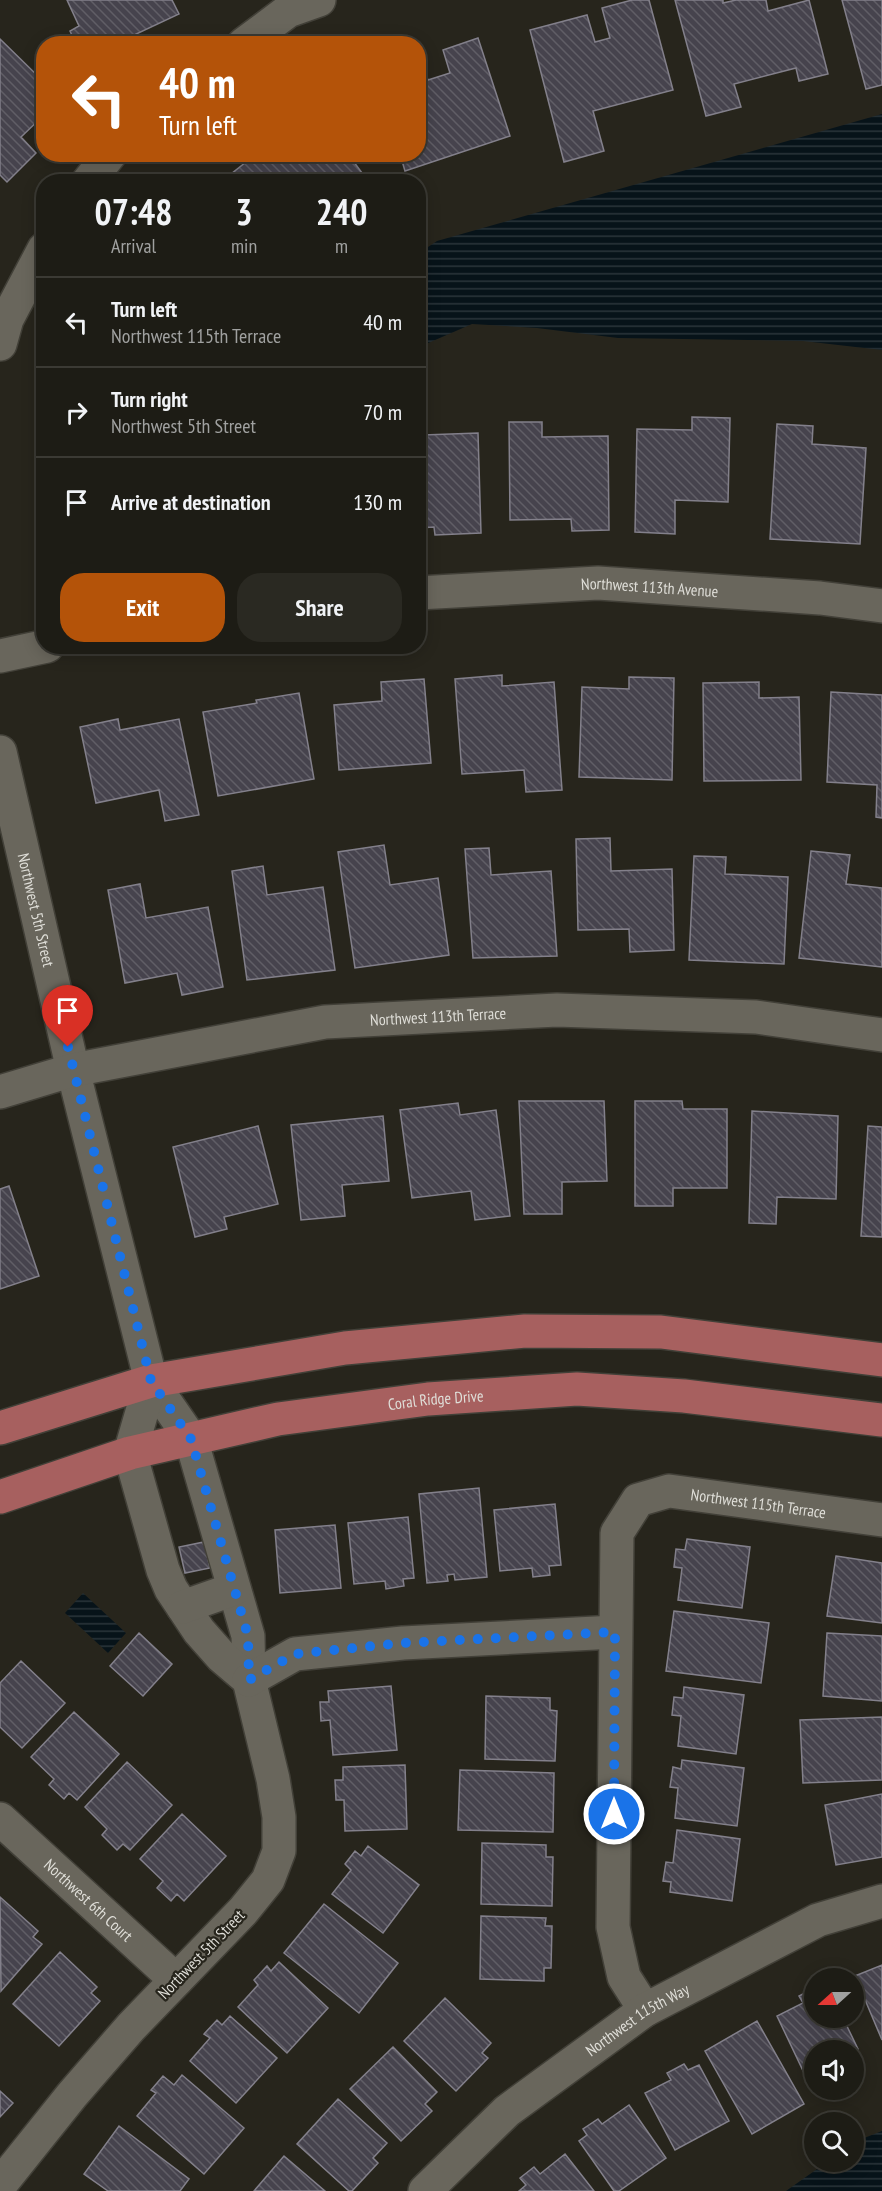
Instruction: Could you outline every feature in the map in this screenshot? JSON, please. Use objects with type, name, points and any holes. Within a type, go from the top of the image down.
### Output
[{"type":"main road","points":[[0,1428],[151,1381],[345,1348],[525,1331],[661,1332],[882,1360]]},
{"type":"main road","name":"Coral Ridge Drive","points":[[0,1497],[130,1453],[278,1419],[428,1399],[577,1389],[684,1396],[882,1420]]},
{"type":"street","points":[[252,36],[285,5],[319,0]]},
{"type":"street","points":[[94,174],[104,162]]},
{"type":"street","points":[[0,344],[7,319],[36,264]]},
{"type":"street","name":"Northwest 113th Avenue","points":[[426,593],[598,583],[820,598],[882,606]]},
{"type":"street","points":[[0,656],[36,648]]},
{"type":"street","name":"Northwest 5th Street","points":[[0,752],[73,1070],[151,1381],[191,1439],[248,1636],[249,1680],[273,1779],[279,1817],[279,1851],[268,1880],[243,1911],[131,2027],[72,2095],[0,2185]]},
{"type":"street","name":"Northwest 113th Terrace","points":[[0,1092],[73,1070],[325,1022],[557,1010],[756,1017],[882,1035]]},
{"type":"street","points":[[151,1381],[130,1453],[163,1570],[171,1589],[199,1632],[222,1657],[249,1680],[295,1654],[403,1643],[615,1632],[614,1927],[624,1977],[645,2010]]},
{"type":"street","name":"Northwest 115th Terrace","points":[[615,1632],[617,1533],[638,1500],[669,1491],[882,1520]]},
{"type":"street","points":[[183,1607],[234,1589]]},
{"type":"street","name":"Northwest 6th Court","points":[[0,1819],[176,1980]]},
{"type":"street","name":"Northwest 115th Way","points":[[425,2191],[507,2111],[645,2010],[818,1920],[882,1901]]},
{"type":"shaded area","points":[[882,114],[882,350],[803,341],[618,338],[537,328],[472,324],[426,344],[426,248],[437,241]]},
{"type":"shaded area","points":[[83,1593],[126,1633],[108,1653],[65,1613]]},
{"type":"shaded area","points":[[882,2131],[882,2191],[786,2191],[813,2172],[864,2172],[864,2138]]},
{"type":"building","points":[[67,0],[172,0],[179,14],[132,36],[72,36],[70,31],[79,26]]},
{"type":"building","points":[[632,0],[649,0],[673,90],[593,111],[604,151],[564,162],[530,30],[587,15],[595,42],[610,38],[602,8]]},
{"type":"building","points":[[675,0],[723,0],[723,3],[736,0],[766,0],[768,11],[809,0],[828,74],[799,81],[796,68],[734,84],[741,107],[706,116]]},
{"type":"building","points":[[842,0],[882,0],[882,85],[866,89]]},
{"type":"building","points":[[478,38],[510,136],[405,171],[402,162],[426,162],[426,74],[428,80],[450,73],[443,50]]},
{"type":"building","points":[[0,39],[36,74],[36,123],[21,137],[36,153],[7,182],[0,175]]},
{"type":"building","points":[[246,162],[354,162],[363,174],[231,174]]},
{"type":"building","points":[[692,417],[730,418],[728,502],[675,500],[675,534],[635,532],[637,429],[692,430]]},
{"type":"building","points":[[509,422],[542,422],[542,437],[608,436],[609,530],[572,531],[571,519],[510,520]]},
{"type":"building","points":[[777,424],[813,426],[812,444],[866,448],[860,544],[770,539]]},
{"type":"building","points":[[478,433],[481,533],[435,535],[434,527],[426,528],[426,435]]},
{"type":"building","points":[[502,675],[502,686],[554,682],[562,790],[526,792],[524,770],[462,774],[455,679]]},
{"type":"building","points":[[629,677],[674,678],[672,780],[579,777],[582,687],[629,689]]},
{"type":"building","points":[[424,679],[431,763],[339,770],[334,705],[382,701],[381,682]]},
{"type":"building","points":[[759,682],[759,698],[799,697],[801,780],[704,781],[703,683]]},
{"type":"building","points":[[831,692],[882,695],[882,818],[876,817],[877,785],[827,782]]},
{"type":"building","points":[[299,693],[314,779],[218,796],[203,712]]},
{"type":"building","points":[[118,719],[120,730],[179,719],[199,815],[165,821],[159,790],[96,803],[80,727]]},
{"type":"building","points":[[610,838],[611,871],[672,869],[674,950],[630,952],[629,929],[578,930],[576,839]]},
{"type":"building","points":[[384,845],[390,885],[438,878],[449,955],[355,968],[338,852]]},
{"type":"building","points":[[489,848],[491,875],[551,871],[557,956],[473,958],[465,849]]},
{"type":"building","points":[[811,851],[850,855],[846,884],[882,888],[882,967],[799,958]]},
{"type":"building","points":[[694,856],[726,857],[725,874],[788,877],[784,964],[689,960]]},
{"type":"building","points":[[263,866],[267,895],[323,887],[335,970],[247,980],[232,871]]},
{"type":"building","points":[[140,884],[146,918],[208,907],[223,987],[182,995],[177,973],[125,983],[108,890]]},
{"type":"building","points":[[519,1101],[604,1101],[607,1181],[562,1182],[562,1214],[524,1214]]},
{"type":"building","points":[[635,1101],[682,1101],[683,1109],[727,1109],[727,1188],[673,1188],[673,1206],[635,1206]]},
{"type":"building","points":[[458,1103],[460,1115],[496,1110],[510,1216],[475,1220],[471,1191],[412,1198],[400,1110]]},
{"type":"building","points":[[752,1111],[838,1116],[836,1199],[777,1197],[776,1224],[749,1223]]},
{"type":"building","points":[[383,1116],[389,1181],[342,1185],[345,1216],[301,1220],[291,1125]]},
{"type":"building","points":[[258,1126],[278,1204],[224,1217],[227,1229],[195,1237],[173,1147]]},
{"type":"building","points":[[868,1126],[882,1127],[882,1237],[861,1236]]},
{"type":"building","points":[[9,1186],[39,1276],[0,1289],[0,1189]]},
{"type":"building","points":[[479,1488],[487,1577],[455,1580],[454,1574],[447,1575],[448,1581],[427,1583],[419,1494]]},
{"type":"building","points":[[555,1504],[561,1565],[549,1566],[550,1575],[533,1577],[532,1568],[500,1571],[494,1510]]},
{"type":"building","points":[[408,1517],[414,1578],[403,1579],[404,1586],[386,1589],[385,1581],[354,1584],[348,1523]]},
{"type":"building","points":[[335,1525],[341,1588],[280,1593],[275,1530]]},
{"type":"building","points":[[687,1539],[750,1547],[742,1608],[678,1600],[682,1568],[674,1567],[676,1549],[685,1550]]},
{"type":"building","points":[[204,1542],[210,1568],[185,1573],[179,1547]]},
{"type":"building","points":[[836,1556],[882,1563],[882,1623],[827,1616]]},
{"type":"building","points":[[674,1611],[769,1623],[761,1683],[666,1671]]},
{"type":"building","points":[[139,1633],[172,1664],[143,1696],[110,1666]]},
{"type":"building","points":[[827,1633],[882,1636],[882,1701],[823,1696]]},
{"type":"building","points":[[21,1661],[65,1703],[22,1748],[0,1727],[0,1683]]},
{"type":"building","points":[[391,1686],[397,1750],[333,1755],[330,1720],[321,1721],[320,1702],[329,1702],[328,1691]]},
{"type":"building","points":[[684,1687],[744,1695],[736,1754],[678,1746],[681,1716],[672,1715],[674,1697],[683,1698]]},
{"type":"building","points":[[486,1696],[550,1698],[550,1710],[557,1711],[555,1761],[485,1759]]},
{"type":"building","points":[[74,1712],[119,1754],[77,1800],[69,1793],[64,1799],[49,1785],[54,1779],[31,1757]]},
{"type":"building","points":[[882,1717],[882,1780],[803,1783],[800,1720]]},
{"type":"building","points":[[682,1760],[744,1768],[737,1826],[675,1818],[678,1788],[670,1787],[673,1767],[681,1769]]},
{"type":"building","points":[[127,1762],[172,1805],[130,1850],[123,1844],[117,1850],[102,1835],[107,1829],[85,1807]]},
{"type":"building","points":[[405,1765],[407,1829],[345,1831],[344,1800],[336,1800],[335,1780],[343,1780],[343,1767]]},
{"type":"building","points":[[460,1770],[554,1773],[553,1832],[458,1830]]},
{"type":"building","points":[[882,1794],[882,1857],[836,1865],[825,1805]]},
{"type":"building","points":[[182,1814],[226,1856],[184,1901],[177,1894],[171,1901],[157,1888],[163,1881],[140,1859]]},
{"type":"building","points":[[677,1830],[740,1839],[732,1901],[670,1892],[671,1882],[663,1881],[666,1862],[673,1863]]},
{"type":"building","points":[[482,1843],[546,1845],[546,1857],[553,1857],[552,1906],[481,1904]]},
{"type":"building","points":[[368,1846],[419,1885],[383,1933],[332,1894],[351,1870],[345,1864],[355,1851],[361,1856]]},
{"type":"building","points":[[0,1897],[38,1931],[33,1937],[42,1944],[1,1991]]},
{"type":"building","points":[[324,1904],[398,1963],[359,2013],[284,1953]]},
{"type":"building","points":[[481,1916],[546,1918],[545,1926],[552,1926],[551,1968],[544,1968],[544,1981],[480,1979]]},
{"type":"building","points":[[60,1952],[97,1987],[91,1993],[100,2001],[59,2046],[13,2004]]},
{"type":"building","points":[[279,1962],[328,2008],[287,2053],[238,2007],[258,1985],[254,1980],[267,1966],[271,1971]]},
{"type":"building","points":[[882,1965],[882,2040],[864,1997],[864,1972]]},
{"type":"building","points":[[804,1993],[804,2028],[848,2028],[854,2040],[804,2040],[804,2073],[777,2016],[803,2003],[799,1996]]},
{"type":"building","points":[[445,1998],[491,2043],[482,2053],[488,2058],[456,2091],[404,2041]]},
{"type":"building","points":[[230,2016],[277,2058],[236,2103],[190,2061],[210,2038],[204,2034],[217,2020],[222,2025]]},
{"type":"building","points":[[757,2021],[804,2104],[752,2134],[705,2051]]},
{"type":"building","points":[[393,2047],[437,2092],[425,2104],[432,2111],[401,2141],[350,2089]]},
{"type":"building","points":[[684,2064],[688,2070],[699,2065],[729,2121],[675,2150],[645,2093],[671,2080],[667,2073]]},
{"type":"building","points":[[182,2075],[244,2128],[204,2174],[137,2116],[156,2093],[151,2090],[163,2076],[174,2085]]},
{"type":"building","points":[[0,2091],[13,2103],[0,2117]]},
{"type":"building","points":[[338,2099],[387,2143],[373,2158],[378,2163],[352,2191],[349,2191],[297,2144]]},
{"type":"building","points":[[629,2105],[666,2158],[619,2191],[614,2191],[579,2141],[587,2135],[583,2129],[598,2119],[602,2124]]},
{"type":"building","points":[[119,2126],[189,2179],[180,2191],[108,2191],[84,2174]]},
{"type":"building","points":[[565,2154],[594,2191],[519,2191],[526,2185],[520,2178],[534,2167],[540,2174]]},
{"type":"building","points":[[284,2156],[325,2191],[254,2191]]},
{"type":"route","points":[[68,1047],[151,1381],[191,1439],[248,1636],[249,1680],[295,1654],[403,1643],[615,1632],[614,1814]]}]
